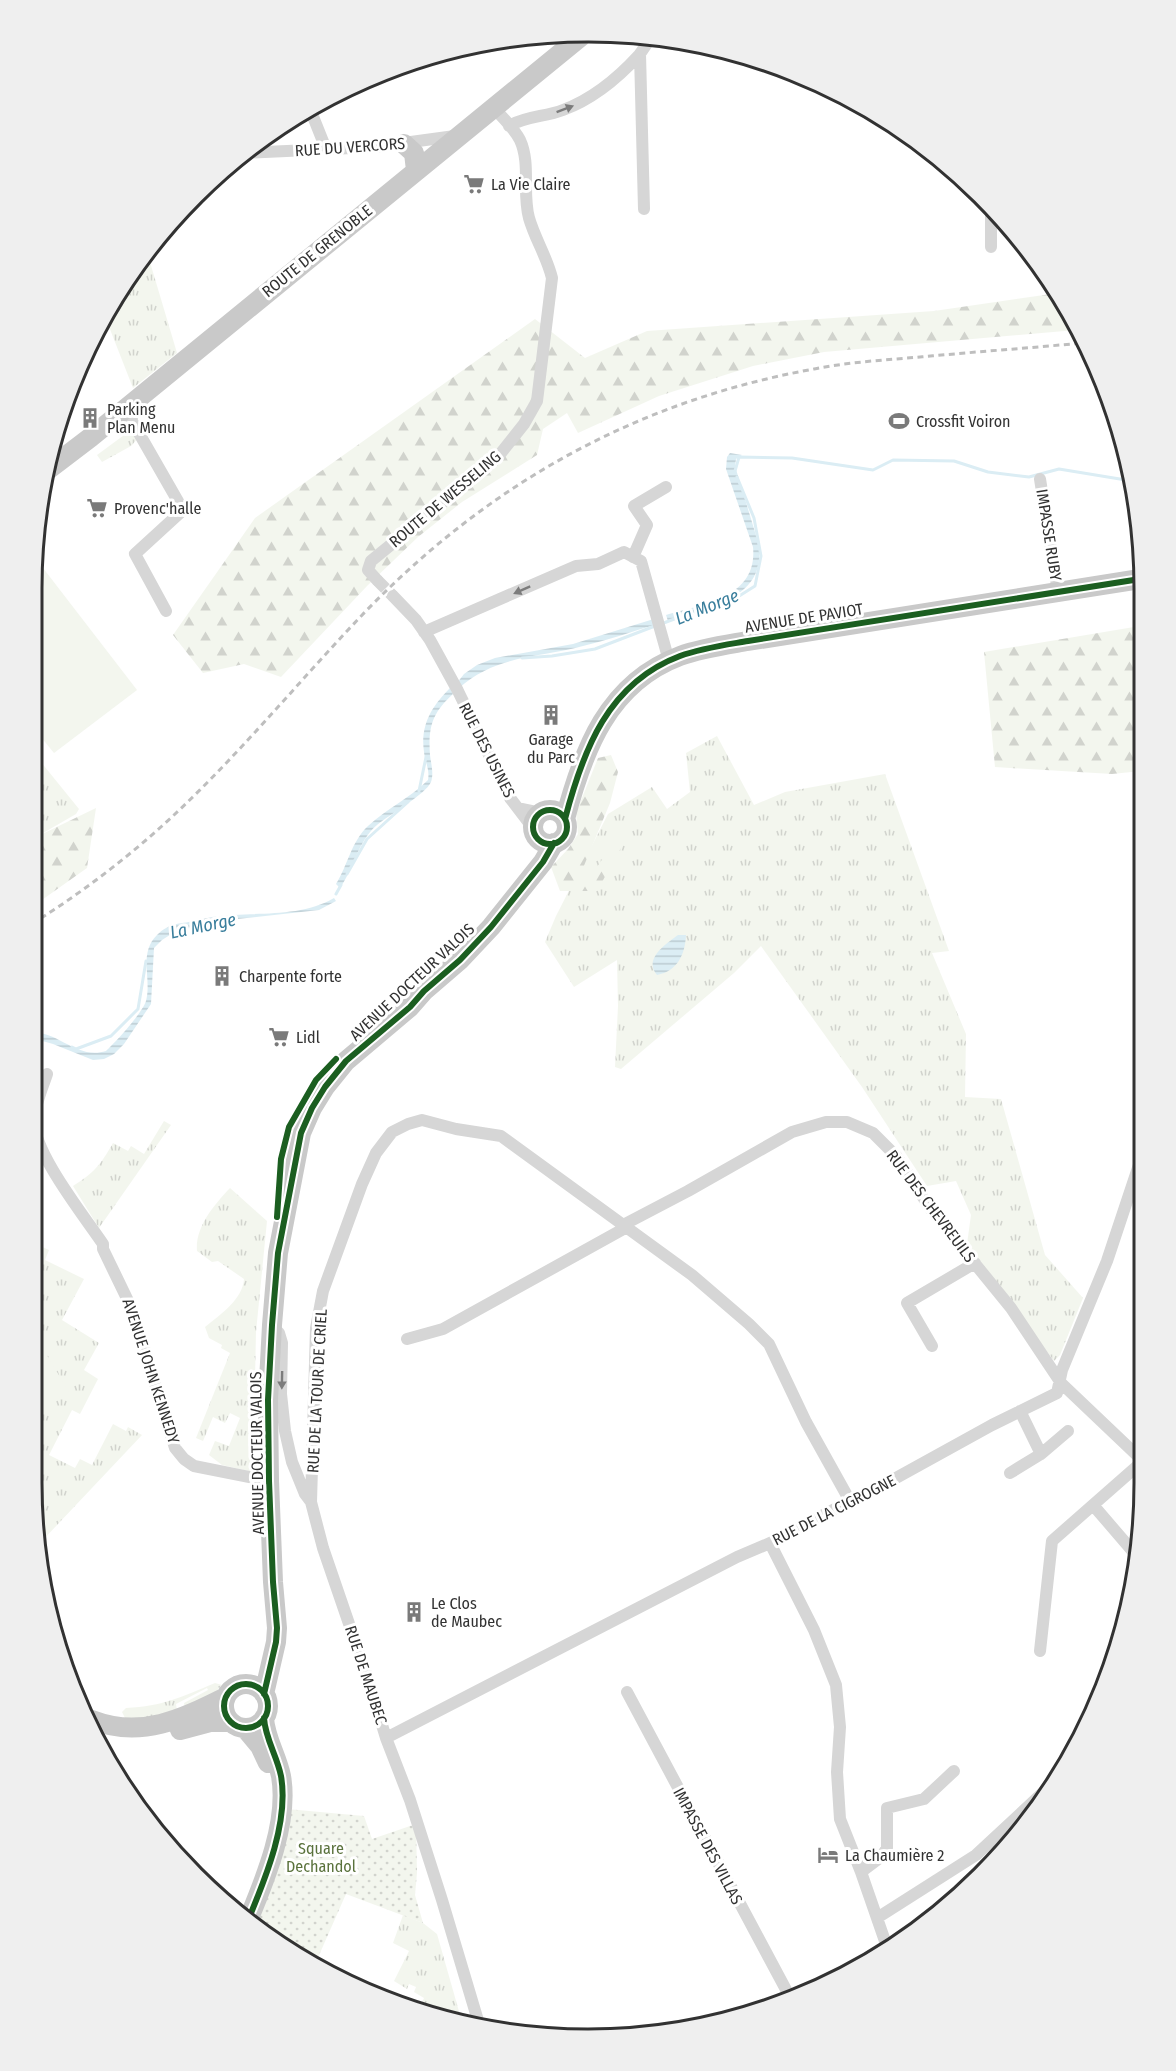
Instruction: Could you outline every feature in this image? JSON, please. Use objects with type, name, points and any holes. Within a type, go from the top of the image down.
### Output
[{"type":"main road","name":"ROUTE DE GRENOBLE","points":[[57,463],[574,42]]},
{"type":"main road","points":[[407,143],[432,156]]},
{"type":"main road","points":[[407,143],[414,153],[416,170]]},
{"type":"main road","name":"AVENUE DE PAVIOT","points":[[547,825],[579,772],[587,750],[609,708],[633,685],[669,662],[705,649],[1134,580]]},
{"type":"main road","name":"AVENUE DOCTEUR VALOIS","points":[[264,1694],[277,1628],[269,1481],[268,1400],[278,1253],[278,1195],[281,1160],[289,1127],[316,1080],[339,1055],[397,1005],[424,991],[460,960],[491,927],[543,862],[547,825]]},
{"type":"main road","points":[[244,1907],[266,1839],[273,1806],[273,1773],[260,1746],[226,1714],[224,1706],[231,1691],[243,1685],[273,1653]]},
{"type":"main road","points":[[104,1736],[152,1737],[210,1722],[238,1725],[259,1724],[268,1711],[268,1702],[264,1694],[256,1687],[243,1685]]},
{"type":"main road","points":[[97,1722],[134,1728],[161,1725],[190,1715],[226,1698]]},
{"type":"main road","points":[[251,1912],[266,1875],[282,1809],[281,1777],[264,1718]]},
{"type":"street","points":[[509,126],[520,119],[562,111],[586,99],[614,81],[646,46]]},
{"type":"street","points":[[640,54],[644,209]]},
{"type":"street","name":"ROUTE DE WESSELING","points":[[377,580],[368,570],[371,561],[497,458],[524,424],[537,401],[552,278],[528,216],[525,197],[525,164],[520,141],[494,108]]},
{"type":"street","points":[[313,116],[326,150]]},
{"type":"street","name":"RUE DU VERCORS","points":[[260,152],[326,150],[456,136]]},
{"type":"street","points":[[991,220],[991,247]]},
{"type":"street","points":[[131,404],[132,421],[183,510],[135,554],[166,611]]},
{"type":"street","name":"IMPASSE RUBY","points":[[1040,479],[1058,592]]},
{"type":"street","points":[[633,557],[646,525],[634,506],[666,487]]},
{"type":"street","points":[[393,596],[424,632],[576,566],[598,564],[624,552],[641,561],[669,662]]},
{"type":"street","name":"RUE DES USINES","points":[[424,632],[456,687],[510,798],[518,808],[547,825]]},
{"type":"street","name":"AVENUE JOHN KENNEDY","points":[[42,1089],[46,1074]]},
{"type":"street","name":"RUE DE LA TOUR DE CRIEL","points":[[311,1502],[316,1328],[323,1291],[362,1184],[376,1153],[392,1132],[422,1120],[456,1130],[501,1136],[692,1275],[762,1336],[850,1501]]},
{"type":"street","name":"RUE DES CHEVREUILS","points":[[626,1225],[792,1132],[826,1122],[847,1122],[873,1133],[897,1157],[932,1211],[1011,1308],[1061,1383],[1134,1452]]},
{"type":"street","name":"AVENUE JOHN KENNEDY","points":[[42,1150],[103,1244],[103,1249],[127,1295],[175,1448],[194,1466],[269,1481]]},
{"type":"street","points":[[1061,1383],[1062,1370],[1107,1261],[1134,1180]]},
{"type":"street","points":[[407,1339],[443,1329],[626,1225]]},
{"type":"street","points":[[932,1346],[907,1303],[975,1263]]},
{"type":"street","name":"RUE DE MAUBEC","points":[[272,1325],[279,1333],[282,1343],[285,1431],[292,1462],[305,1494],[311,1502],[323,1548],[386,1738],[410,1800],[477,2018]]},
{"type":"street","name":"RUE DE LA CIGROGNE","points":[[386,1738],[737,1557],[770,1543],[876,1489],[1057,1393],[1061,1383]]},
{"type":"street","points":[[1020,1411],[1041,1454]]},
{"type":"street","points":[[1010,1473],[1041,1454],[1068,1431]]},
{"type":"street","points":[[1040,1651],[1052,1541],[1134,1469]]},
{"type":"street","points":[[1093,1505],[1130,1548]]},
{"type":"street","points":[[770,1543],[814,1630],[836,1685],[840,1727],[837,1772],[840,1819],[885,1941]]},
{"type":"street","name":"IMPASSE DES VILLAS","points":[[627,1692],[786,1991]]},
{"type":"street","points":[[861,1872],[881,1857],[887,1848],[887,1808],[924,1799],[954,1771]]},
{"type":"street","points":[[877,1918],[976,1855],[1025,1809]]},
{"type":"green space","points":[[150,263],[177,353],[133,388],[109,326]]},
{"type":"green space","points":[[1048,294],[1069,331],[824,352],[753,366],[659,396],[578,433],[567,413],[543,429],[537,455],[462,502],[418,537],[368,585],[281,677],[244,664],[203,673],[173,635],[255,518],[535,319],[585,358],[647,331],[934,311]]},
{"type":"green space","points":[[135,427],[140,436],[131,446],[102,462],[97,455]]},
{"type":"green space","points":[[43,567],[137,690],[54,753],[42,738]]},
{"type":"green space","points":[[1134,627],[1134,772],[1112,774],[995,767],[984,652]]},
{"type":"green space","points":[[717,736],[754,805],[785,792],[885,774],[949,951],[932,953],[966,1034],[965,1097],[1001,1099],[1045,1255],[1083,1298],[1060,1355],[1054,1361],[967,1244],[971,1215],[956,1181],[927,1186],[862,1087],[761,946],[734,973],[621,1069],[615,1067],[618,1006],[617,960],[574,987],[545,942],[608,814],[652,787],[667,809],[690,792],[686,753]]},
{"type":"green space","points":[[611,755],[618,772],[610,803],[583,868],[595,870],[618,836],[622,846],[597,891],[560,891],[551,867],[578,834],[576,813],[598,758]]},
{"type":"green space","points":[[42,763],[79,809],[76,814],[42,834]]},
{"type":"green space","points":[[96,808],[87,868],[42,900],[42,834]]},
{"type":"green space","points":[[164,1121],[171,1125],[99,1228],[73,1186],[96,1168],[113,1143],[128,1151],[131,1146],[144,1154]]},
{"type":"green space","points":[[230,1188],[267,1221],[256,1332],[253,1472],[222,1465],[209,1455],[215,1441],[229,1446],[240,1418],[230,1413],[225,1423],[213,1417],[203,1441],[196,1438],[230,1353],[221,1348],[222,1345],[209,1338],[205,1327],[235,1300],[243,1286],[244,1279],[218,1261],[212,1262],[197,1251],[202,1225]]},
{"type":"green space","points":[[42,1247],[49,1250],[45,1260],[84,1279],[62,1320],[99,1343],[84,1370],[98,1379],[80,1414],[72,1410],[49,1455],[75,1468],[80,1459],[92,1465],[113,1424],[126,1431],[128,1427],[142,1435],[45,1538],[42,1483]]},
{"type":"green space","points":[[42,1347],[69,1392],[45,1407],[42,1402]]},
{"type":"green space","points":[[215,1683],[222,1685],[214,1694],[185,1709],[184,1703],[208,1690],[207,1688],[176,1704],[177,1711],[148,1720],[126,1720],[122,1712],[126,1708],[172,1700]]},
{"type":"green space","name":"Square Dechandol","points":[[287,1809],[364,1816],[372,1839],[416,1824],[415,1895],[423,1923],[346,1894],[318,1958],[254,1914]]},
{"type":"green space","points":[[403,1915],[423,1923],[437,1934],[460,2013],[422,2003],[424,1998],[414,1992],[416,1987],[409,1984],[407,1989],[394,1981],[409,1951],[393,1943]]},
{"type":"water","points":[[730,453],[742,455],[736,459],[735,466],[758,542],[759,561],[754,576],[745,588],[732,598],[668,621],[666,615],[725,596],[747,578],[752,564],[753,547],[726,469],[727,457]]},
{"type":"water","points":[[657,618],[658,624],[593,644],[503,663],[473,677],[459,688],[457,683],[464,674],[477,665],[495,658],[573,644]]},
{"type":"water","points":[[450,688],[453,694],[436,714],[431,728],[431,782],[422,792],[371,831],[340,888],[336,884],[362,832],[428,780],[424,733],[433,709]]},
{"type":"water","points":[[334,898],[336,901],[319,910],[210,922],[173,933],[162,940],[154,948],[151,1004],[124,1044],[114,1054],[104,1059],[93,1060],[42,1041],[42,1033],[86,1052],[106,1051],[144,1006],[147,992],[148,950],[157,935],[170,926],[212,917],[290,912],[320,905]]},
{"type":"water","points":[[678,935],[686,935],[679,961],[670,970],[657,975],[653,969],[654,958],[662,947]]},
{"type":"waterway","name":"La Morge","points":[[735,471],[739,457],[792,458],[873,470],[893,460],[954,461],[988,472],[1029,477],[1059,469],[1124,480]]},
{"type":"waterway","name":"La Morge","points":[[695,612],[736,598],[755,586],[761,556],[754,518],[737,477]]},
{"type":"waterway","name":"La Morge","points":[[661,624],[677,618]]},
{"type":"waterway","name":"La Morge","points":[[522,658],[595,649],[655,626]]},
{"type":"waterway","name":"La Morge","points":[[419,791],[426,757]]},
{"type":"waterway","name":"La Morge","points":[[347,874],[367,839],[408,802]]},
{"type":"waterway","name":"La Morge","points":[[336,894],[341,885]]},
{"type":"waterway","name":"La Morge","points":[[72,1047],[76,1049],[111,1036],[138,1009],[146,961]]},
{"type":"tunnel","points":[[377,580],[393,596]]},
{"type":"railway","points":[[42,917],[115,865],[189,801],[365,612],[413,566],[463,524],[515,487],[570,454],[627,426],[687,402],[749,383],[840,365],[1076,344]]},
{"type":"cycle path","points":[[565,819],[580,768],[602,722],[634,683],[655,668],[680,656],[748,641],[1134,580]]},
{"type":"cycle path","points":[[550,810],[562,815],[567,827],[562,839],[550,844],[538,839],[533,827],[538,815],[550,810]]},
{"type":"cycle path","points":[[264,1694],[277,1628],[269,1481],[268,1400],[272,1325],[278,1253],[301,1133],[312,1108],[325,1087],[346,1061],[410,1007],[424,991],[460,960],[491,927],[543,862],[554,843]]},
{"type":"cycle path","points":[[277,1217],[281,1159],[289,1127],[316,1080],[336,1059]]},
{"type":"cycle path","points":[[246,1684],[261,1691],[268,1706],[261,1721],[246,1728],[231,1721],[224,1706],[231,1691],[246,1684]]},
{"type":"cycle path","points":[[251,1912],[274,1849],[282,1811],[281,1776],[264,1718]]},
{"type":"place","name":"La Vie Claire","points":[[474,184]]},
{"type":"place","name":"Parking Plan Menu","points":[[90,418]]},
{"type":"place","name":"Crossfit Voiron","points":[[899,421]]},
{"type":"place","name":"Provenc'halle","points":[[97,508]]},
{"type":"place","name":"Garage du Parc","points":[[551,715]]},
{"type":"place","name":"Charpente forte","points":[[222,976]]},
{"type":"place","name":"Lidl","points":[[279,1037]]},
{"type":"place","name":"Le Clos de Maubec","points":[[414,1612]]},
{"type":"place","name":"La Chaumière 2","points":[[828,1855]]}]
